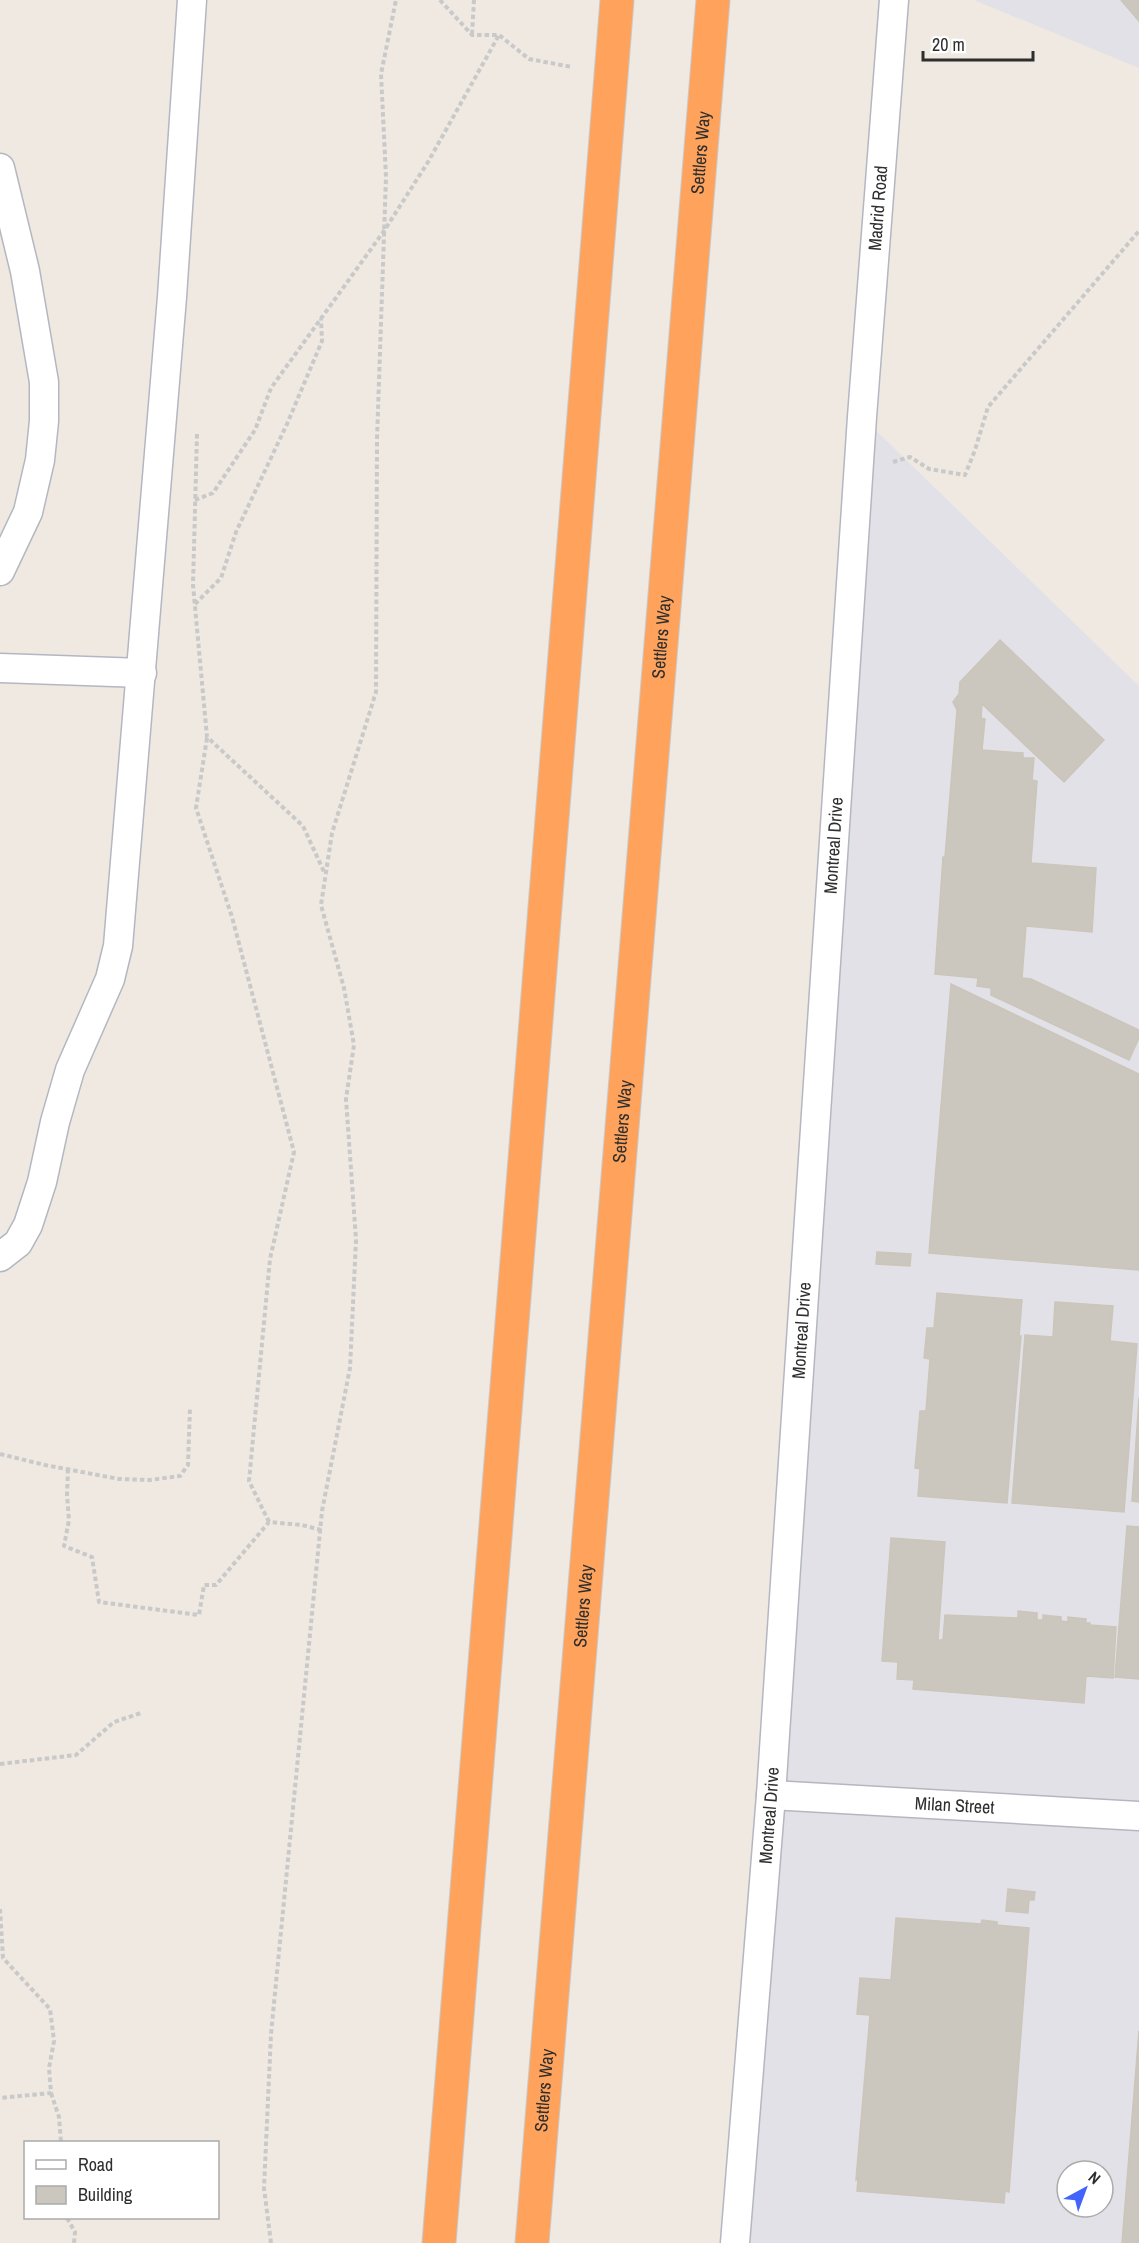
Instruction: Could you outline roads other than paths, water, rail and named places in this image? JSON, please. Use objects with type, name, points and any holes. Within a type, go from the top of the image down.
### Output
[{"type":"highway","points":[[439,2243],[617,0]]},
{"type":"highway","name":"Settlers Way","points":[[532,2243],[713,0]]},
{"type":"street","points":[[0,1257],[18,1243],[28,1225],[42,1182],[54,1122],[70,1070],[115,963],[142,673],[172,297],[192,0]]},
{"type":"street","name":"Madrid Road","points":[[862,417],[894,0]]},
{"type":"street","points":[[0,168],[25,271],[44,382],[44,421],[40,460],[28,512],[0,571]]},
{"type":"street","name":"Montreal Drive","points":[[735,2243],[771,1795],[862,417]]},
{"type":"street","points":[[0,668],[142,673]]},
{"type":"street","name":"Milan Street","points":[[771,1795],[1139,1816]]}]
